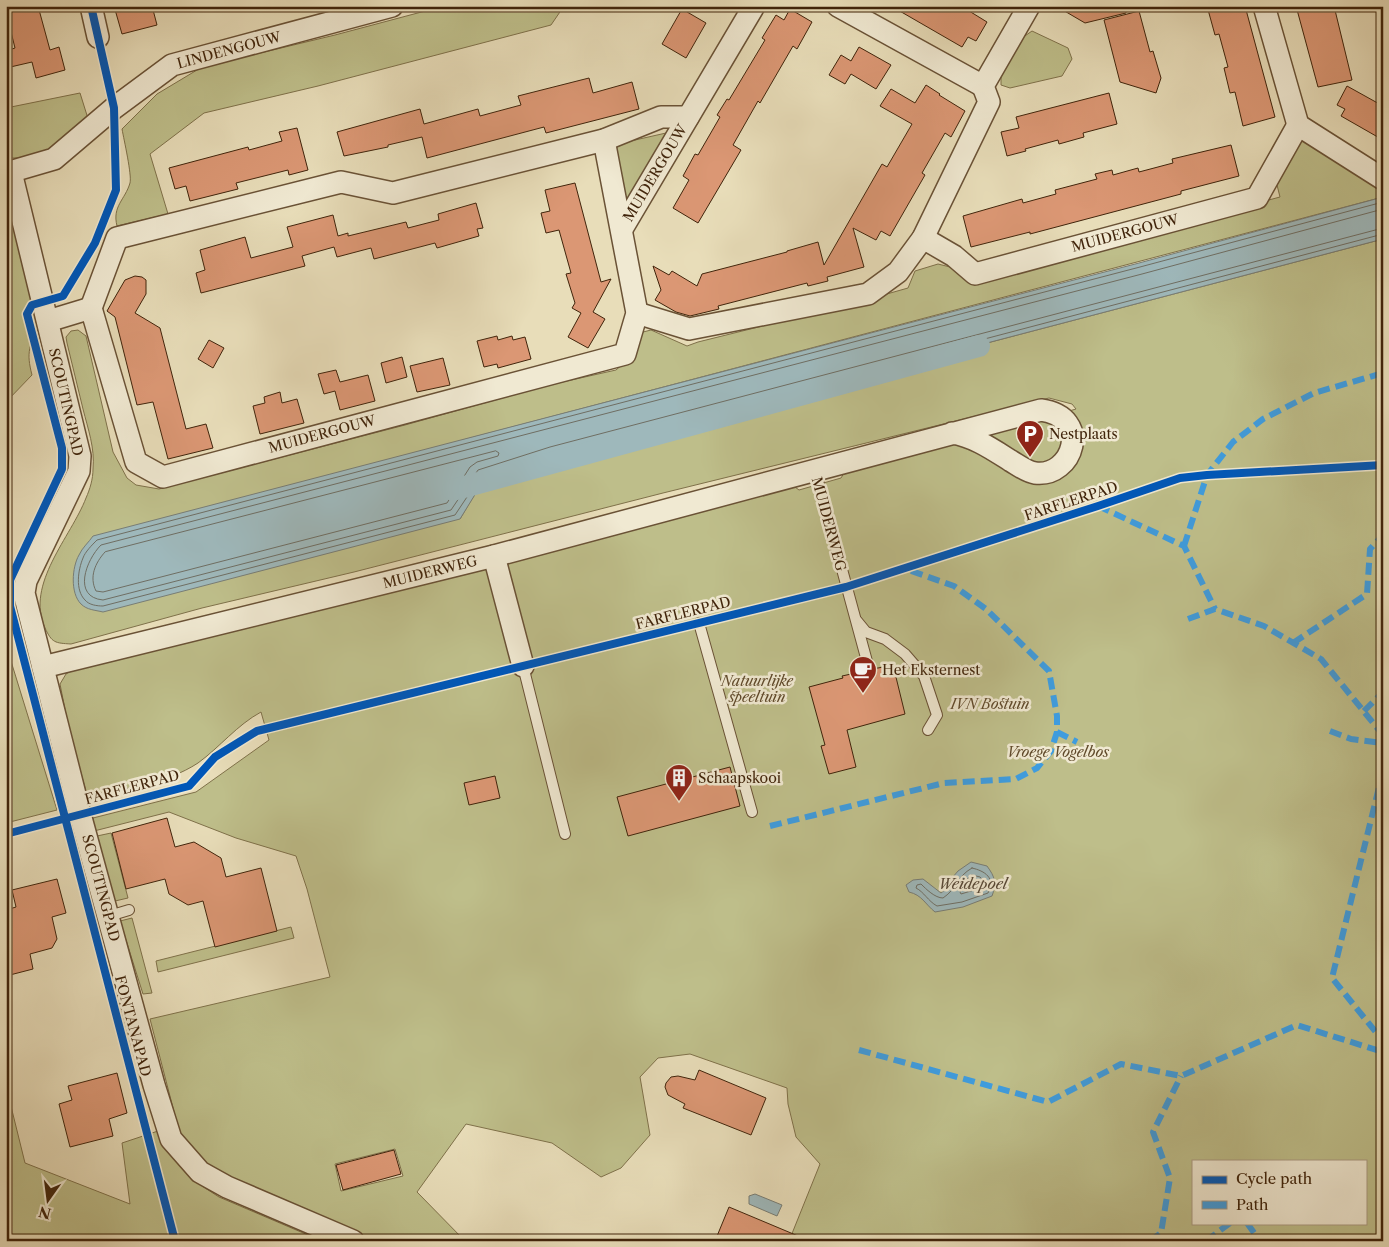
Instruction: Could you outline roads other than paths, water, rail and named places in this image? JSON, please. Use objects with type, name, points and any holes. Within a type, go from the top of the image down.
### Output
[{"type":"street","points":[[90,6],[98,37]]},
{"type":"street","name":"LINDENGOUW","points":[[48,322],[8,172],[54,159],[114,108],[172,65],[328,15],[392,6]]},
{"type":"street","points":[[637,313],[689,329],[868,294],[898,272],[922,238],[989,102],[983,86],[838,6]]},
{"type":"street","points":[[983,86],[1030,6]]},
{"type":"street","points":[[1264,6],[1298,125],[1383,179]]},
{"type":"street","name":"MUIDERGOUW","points":[[622,228],[688,117],[748,8]]},
{"type":"street","name":"MUIDERGOUW","points":[[604,140],[637,313],[625,354],[164,477],[136,462],[91,308],[117,238],[341,182],[393,193],[604,140],[661,117],[688,117]]},
{"type":"street","name":"MUIDERGOUW","points":[[922,238],[954,256],[975,274],[1257,198],[1298,125]]},
{"type":"street","points":[[48,322],[91,308]]},
{"type":"street","name":"SCOUTINGPAD","points":[[48,322],[80,456],[80,471],[26,581],[24,593],[154,1085],[171,1139],[200,1172],[227,1186],[354,1241]]},
{"type":"street","points":[[1041,410],[1055,413],[1067,422],[1071,429],[1072,444],[1068,457],[1059,467],[1052,471],[1035,473],[979,441],[966,435],[952,433],[1041,410]]},
{"type":"street","name":"MUIDERWEG","points":[[43,667],[494,556],[952,433]]},
{"type":"street","points":[[494,556],[522,666]]},
{"type":"lane","name":"MUIDERWEG","points":[[815,470],[868,665]]},
{"type":"lane","points":[[854,619],[866,632],[884,639],[905,654],[924,676],[937,714],[928,730]]},
{"type":"lane","points":[[699,622],[752,812]]},
{"type":"lane","points":[[522,666],[565,834]]},
{"type":"lane","points":[[109,916],[129,910]]},
{"type":"water","points":[[1383,197],[1383,239],[553,457],[484,480],[460,519],[103,612],[91,610],[83,606],[75,593],[73,580],[75,566],[82,550],[93,536],[1139,263]]},
{"type":"water","name":"Weidepoel","points":[[971,862],[987,866],[990,870],[995,884],[992,896],[963,907],[935,912],[920,898],[909,892],[906,885],[913,880],[923,879],[941,893],[950,886],[952,878],[958,871]]},
{"type":"water","points":[[755,1194],[782,1205],[777,1216],[749,1204],[749,1196]]},
{"type":"waterway","points":[[453,490],[979,346]]},
{"type":"place","name":"Nestplaats","points":[[1030,458]]},
{"type":"place","name":"Het Eksternest","points":[[863,694]]},
{"type":"place","name":"Schaapskooi","points":[[679,802]]},
{"type":"park label","name":"Natuurlijke speeltuin","points":[[757,690]]},
{"type":"park label","name":"IVN Bostuin","points":[[990,704]]},
{"type":"park label","name":"Vroege Vogelbos","points":[[1058,752]]}]
